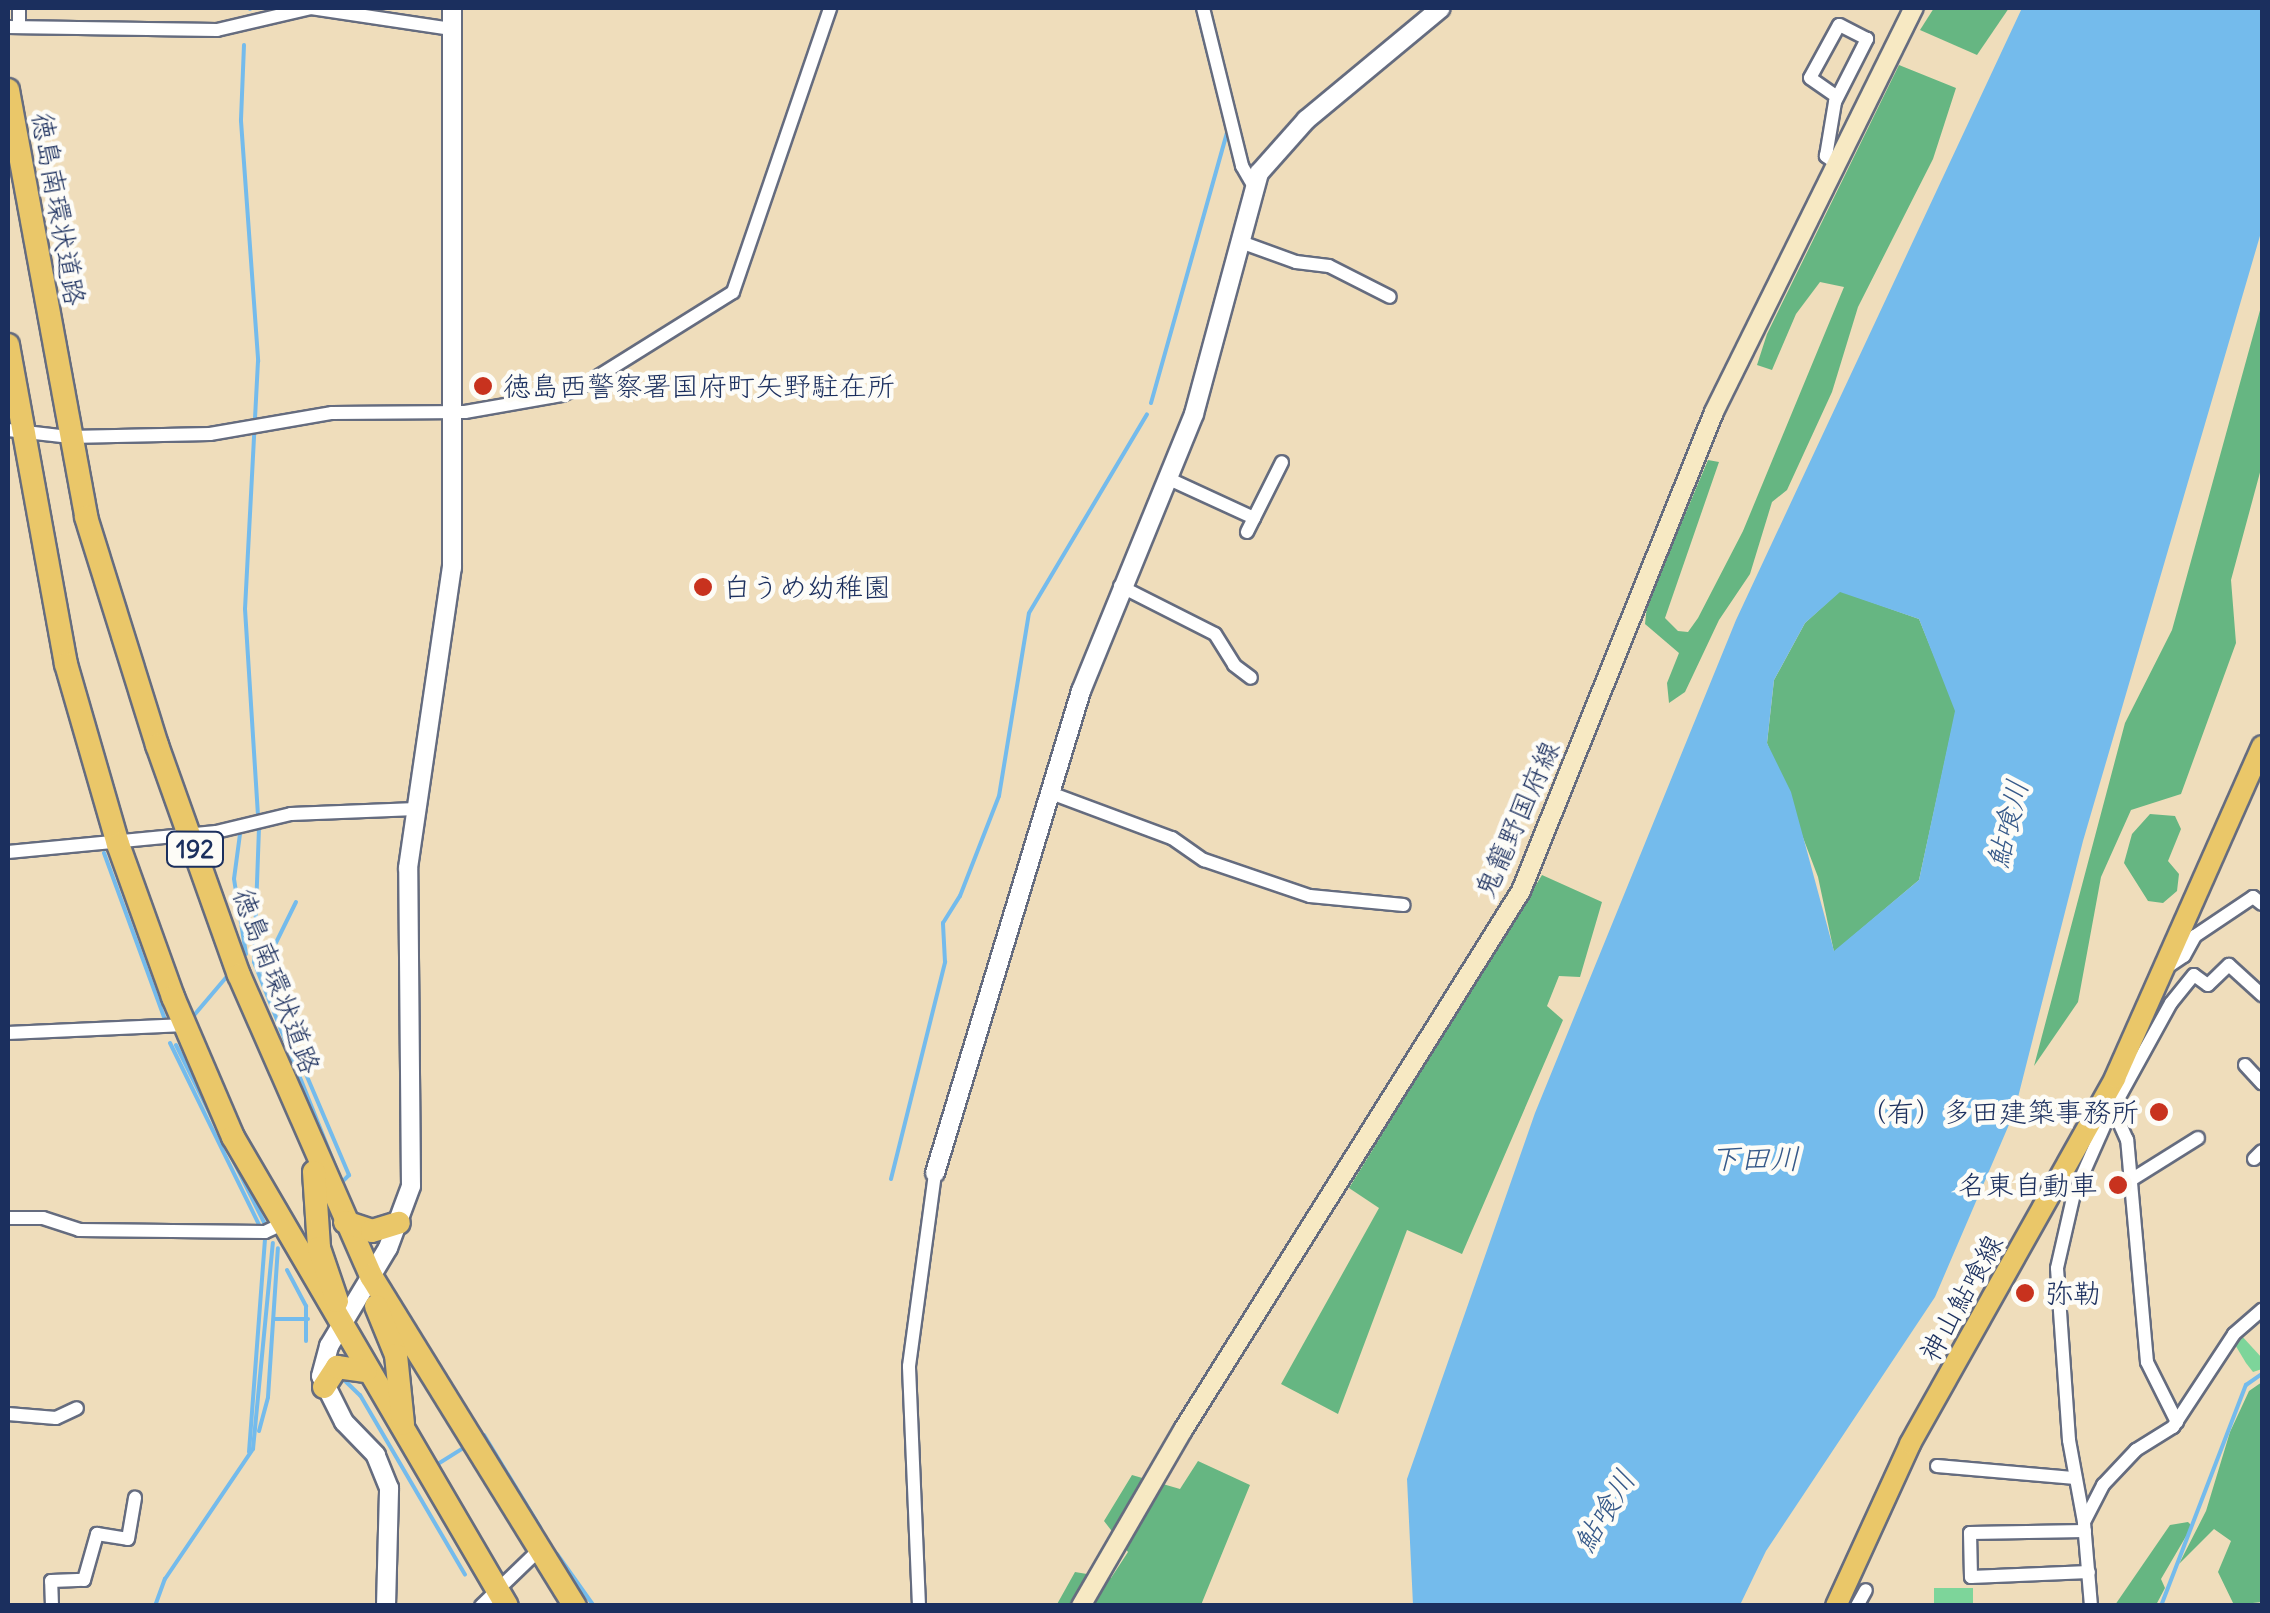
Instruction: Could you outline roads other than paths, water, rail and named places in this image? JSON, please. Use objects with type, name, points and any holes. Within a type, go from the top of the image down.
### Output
[{"type":"highway","name":"徳島南環状道路","points":[[8,90],[69,437],[124,647],[190,834],[344,1222],[371,1276],[538,1552],[575,1606]]},
{"type":"highway","name":"192","points":[[8,345],[15,430],[66,664],[118,844],[185,1025],[233,1137],[495,1600]]},
{"type":"highway","points":[[312,1148],[319,1248],[341,1326]]},
{"type":"highway","points":[[344,1222],[372,1231],[399,1223]]},
{"type":"highway","points":[[371,1276],[377,1314],[396,1356],[407,1442]]},
{"type":"highway","points":[[324,1386],[338,1367],[366,1371]]},
{"type":"main road","name":"鬼籠野国府線","points":[[1081,1606],[1182,1430],[1522,891],[1714,412],[1914,8]]},
{"type":"main road","name":"神山鮎喰線","points":[[1836,1606],[1910,1444],[2116,1078],[2262,746]]},
{"type":"street","points":[[19,8],[14,27],[217,30],[311,8],[451,28]]},
{"type":"street","points":[[386,1606],[389,1488],[376,1456],[344,1422],[324,1386],[322,1362],[399,1223],[411,1186],[408,868],[452,568],[452,8]]},
{"type":"street","points":[[15,430],[69,437],[210,434],[332,413],[400,418],[562,395],[733,292],[830,8]]},
{"type":"street","points":[[1203,8],[1242,166],[1254,187]]},
{"type":"street","points":[[919,1606],[908,1366],[935,1172],[1048,792],[1120,586],[1167,478],[1214,354],[1254,187],[1270,158],[1306,120],[1441,8]]},
{"type":"street","points":[[1837,97],[1810,78],[1839,25],[1867,39],[1837,97],[1826,156],[1837,164]]},
{"type":"street","points":[[1238,241],[1296,262],[1329,266],[1390,298]]},
{"type":"street","points":[[1247,532],[1282,462]]},
{"type":"street","points":[[1167,478],[1254,518]]},
{"type":"street","points":[[1120,586],[1215,634],[1234,666],[1251,678]]},
{"type":"street","points":[[1048,792],[1172,838],[1204,860],[1310,896],[1404,905]]},
{"type":"street","points":[[8,852],[118,844],[259,823],[291,814],[416,809]]},
{"type":"street","points":[[2160,971],[2184,956],[2195,936],[2253,897],[2262,904]]},
{"type":"street","points":[[2091,1606],[2075,1478],[2057,1268],[2074,1194],[2113,1108],[2170,1003],[2194,974],[2208,985],[2229,965],[2262,995]]},
{"type":"street","points":[[8,1033],[185,1025]]},
{"type":"street","points":[[2245,1066],[2262,1082]]},
{"type":"street","points":[[2116,1078],[2113,1108],[2127,1140],[2146,1362],[2177,1422]]},
{"type":"street","points":[[2131,1180],[2198,1138]]},
{"type":"street","points":[[8,1218],[43,1218],[79,1230],[266,1232],[282,1224]]},
{"type":"street","points":[[2084,1526],[2112,1471],[2177,1422],[2234,1334],[2262,1310]]},
{"type":"street","points":[[8,1414],[56,1418],[77,1408]]},
{"type":"street","points":[[1937,1466],[2075,1478]]},
{"type":"street","points":[[52,1606],[51,1581],[84,1580],[96,1534],[128,1539],[135,1498]]},
{"type":"street","points":[[2084,1526],[1970,1533],[1971,1576],[2088,1572]]},
{"type":"street","points":[[495,1600],[538,1552]]},
{"type":"street","points":[[1857,1606],[1866,1590]]},
{"type":"water","name":"下田川","points":[[2022,8],[2262,8],[2262,229],[2083,841],[2014,1113],[1935,1297],[1766,1551],[1740,1605],[1413,1605],[1407,1479],[1535,1113],[1736,620]],"holes":[[[1840,592],[1919,619],[1955,711],[1919,880],[1834,951],[1791,792],[1767,743],[1774,680],[1805,623]]]},
{"type":"waterway","points":[[1199,18],[1220,101]]},
{"type":"waterway","points":[[244,45],[241,121],[258,361],[245,609],[258,818]]},
{"type":"waterway","points":[[1151,403],[1228,129]]},
{"type":"waterway","points":[[891,1179],[945,962],[943,923],[960,896],[999,796],[1029,613],[1147,414]]},
{"type":"waterway","points":[[259,828],[254,962],[340,1178]]},
{"type":"waterway","points":[[240,834],[234,879],[246,954]]},
{"type":"waterway","points":[[104,853],[165,1020]]},
{"type":"waterway","points":[[296,902],[262,971],[349,1175],[342,1182]]},
{"type":"waterway","points":[[190,1020],[229,974]]},
{"type":"waterway","points":[[170,1043],[260,1227]]},
{"type":"waterway","points":[[176,1045],[265,1224]]},
{"type":"waterway","points":[[249,1452],[265,1238]]},
{"type":"waterway","points":[[155,1606],[165,1579],[253,1449],[273,1243]]},
{"type":"waterway","points":[[259,1431],[268,1397],[278,1248]]},
{"type":"waterway","points":[[287,1270],[306,1306],[306,1341]]},
{"type":"waterway","points":[[274,1319],[308,1319]]},
{"type":"waterway","points":[[2161,1606],[2246,1385],[2262,1374]]},
{"type":"waterway","points":[[340,1376],[360,1395],[465,1575]]},
{"type":"waterway","points":[[484,1435],[540,1527]]},
{"type":"waterway","points":[[433,1467],[463,1448]]},
{"type":"waterway","points":[[557,1554],[594,1606]]},
{"type":"place","name":"徳島西警察署国府町矢野駐在所","points":[[483,386]]},
{"type":"place","name":"白うめ幼稚園","points":[[703,587]]},
{"type":"place","name":"（有）多田建築事務所","points":[[2159,1112]]},
{"type":"place","name":"名東自動車","points":[[2118,1185]]},
{"type":"place","name":"弥勒","points":[[2025,1293]]},
{"type":"water label","name":"鮎喰川","points":[[2007,824]]},
{"type":"water label","name":"鮎喰川","points":[[1604,1511]]}]
